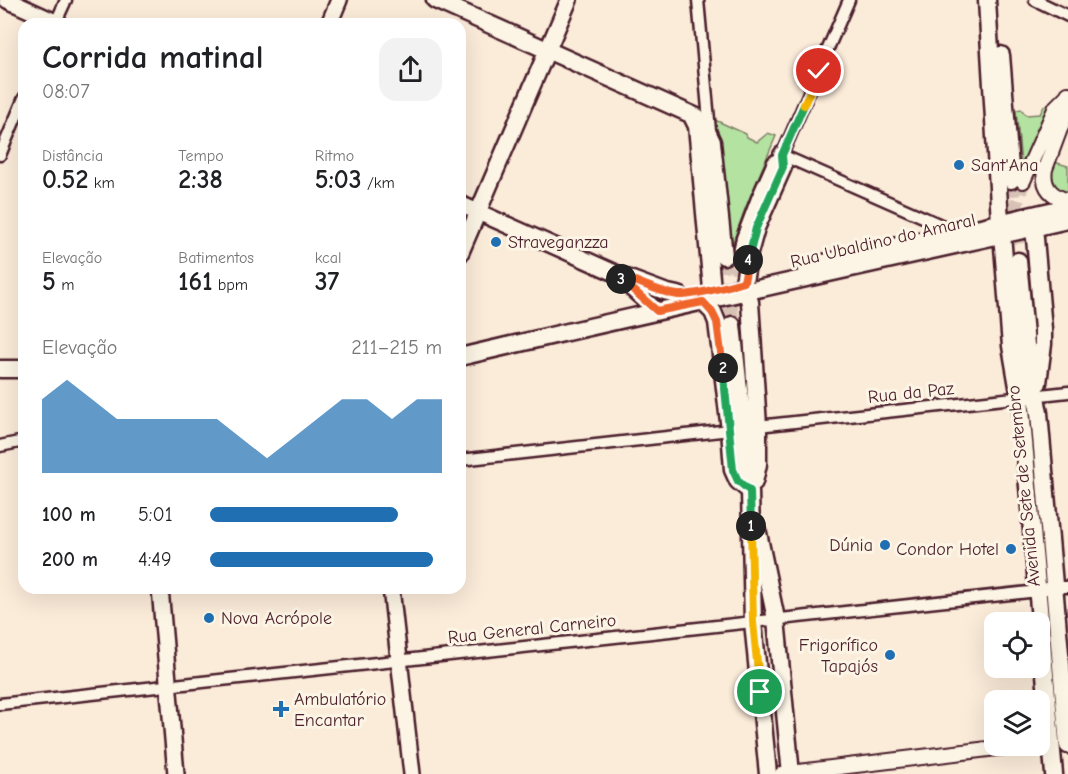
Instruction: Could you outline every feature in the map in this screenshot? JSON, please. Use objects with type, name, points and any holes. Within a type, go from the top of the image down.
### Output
[{"type":"main road","points":[[7,0],[44,18]]},
{"type":"main road","points":[[332,18],[339,0]]},
{"type":"main road","points":[[435,0],[693,115],[704,125],[712,142],[731,256]]},
{"type":"main road","points":[[466,241],[569,0]]},
{"type":"main road","points":[[987,0],[1001,228],[1011,346],[1029,397]]},
{"type":"main road","points":[[992,0],[996,12],[1006,108],[1017,180]]},
{"type":"main road","points":[[693,115],[697,126],[708,295],[717,322],[733,470],[738,481],[750,491]]},
{"type":"main road","points":[[782,155],[783,167],[752,240],[745,287],[750,302],[758,426],[758,464],[750,491],[776,619],[788,774]]},
{"type":"main road","points":[[466,207],[615,273],[680,295]]},
{"type":"main road","name":"Rua Ubaldino do Amaral","points":[[466,356],[657,311],[708,295],[1001,228],[1068,207]]},
{"type":"main road","name":"Rua Ubaldino do Amaral","points":[[745,287],[957,232],[1034,228],[1068,220]]},
{"type":"main road","points":[[1029,397],[1043,344],[1044,329],[1034,228]]},
{"type":"main road","name":"Avenida Sete de Setembro","points":[[1018,261],[1029,397],[1053,588],[1056,739],[1054,774]]},
{"type":"main road","points":[[615,273],[657,311]]},
{"type":"main road","name":"Rua Ubaldino do Amaral","points":[[680,295],[708,295]]},
{"type":"main road","points":[[732,326],[750,491],[753,622],[768,774]]},
{"type":"main road","points":[[0,369],[18,369]]},
{"type":"main road","points":[[160,594],[176,774]]},
{"type":"main road","points":[[392,594],[412,774]]},
{"type":"main road","name":"Avenida Sete de Setembro","points":[[1056,739],[1068,745]]},
{"type":"street","points":[[59,18],[66,0]]},
{"type":"street","points":[[698,0],[712,142]]},
{"type":"street","points":[[731,256],[742,238],[772,162],[782,155],[849,0]]},
{"type":"street","points":[[1035,0],[1068,16]]},
{"type":"street","points":[[1017,180],[1056,107],[1068,94]]},
{"type":"street","points":[[1068,94],[1064,118],[1044,175],[1047,188],[1052,194],[1068,201]]},
{"type":"street","points":[[693,115],[707,100]]},
{"type":"street","points":[[0,154],[18,112]]},
{"type":"street","points":[[782,155],[957,232]]},
{"type":"street","points":[[918,215],[922,225],[921,240]]},
{"type":"street","name":"Rua da Paz","points":[[758,426],[1068,392]]},
{"type":"street","points":[[466,459],[730,430]]},
{"type":"street","points":[[0,446],[18,442]]},
{"type":"street","name":"Rua General Carneiro","points":[[0,704],[1053,588]]},
{"type":"street","points":[[788,774],[984,750]]},
{"type":"green space","points":[[1050,105],[1024,162],[1021,163],[1016,110],[1021,109],[1026,115],[1040,114],[1044,106]]},
{"type":"green space","points":[[715,120],[746,134],[747,137],[757,142],[768,133],[776,136],[728,256]]},
{"type":"green space","points":[[1054,162],[1068,166],[1068,194],[1052,182]]},
{"type":"tunnel","points":[[1011,180],[1018,261]]},
{"type":"tunnel","points":[[1014,213],[1023,181]]},
{"type":"tunnel","points":[[724,256],[732,325]]},
{"type":"tunnel","points":[[731,318],[738,256]]},
{"type":"place","name":"Sant'Ana","points":[[959,165]]},
{"type":"place","name":"Straveganzza","points":[[496,242]]},
{"type":"place","name":"Dúnia","points":[[885,545]]},
{"type":"place","name":"Condor Hotel","points":[[1011,549]]},
{"type":"place","name":"Nova Acrópole","points":[[209,618]]},
{"type":"place","name":"Frigorífico Tapajós","points":[[890,655]]},
{"type":"place","name":"Ambulatório Encantar","points":[[281,709]]},
{"type":"route","points":[[760,692],[753,622],[750,491],[738,481],[733,470],[717,322],[703,302],[657,311],[615,273],[680,295],[744,282],[756,228],[783,167],[782,155],[819,71]]}]
